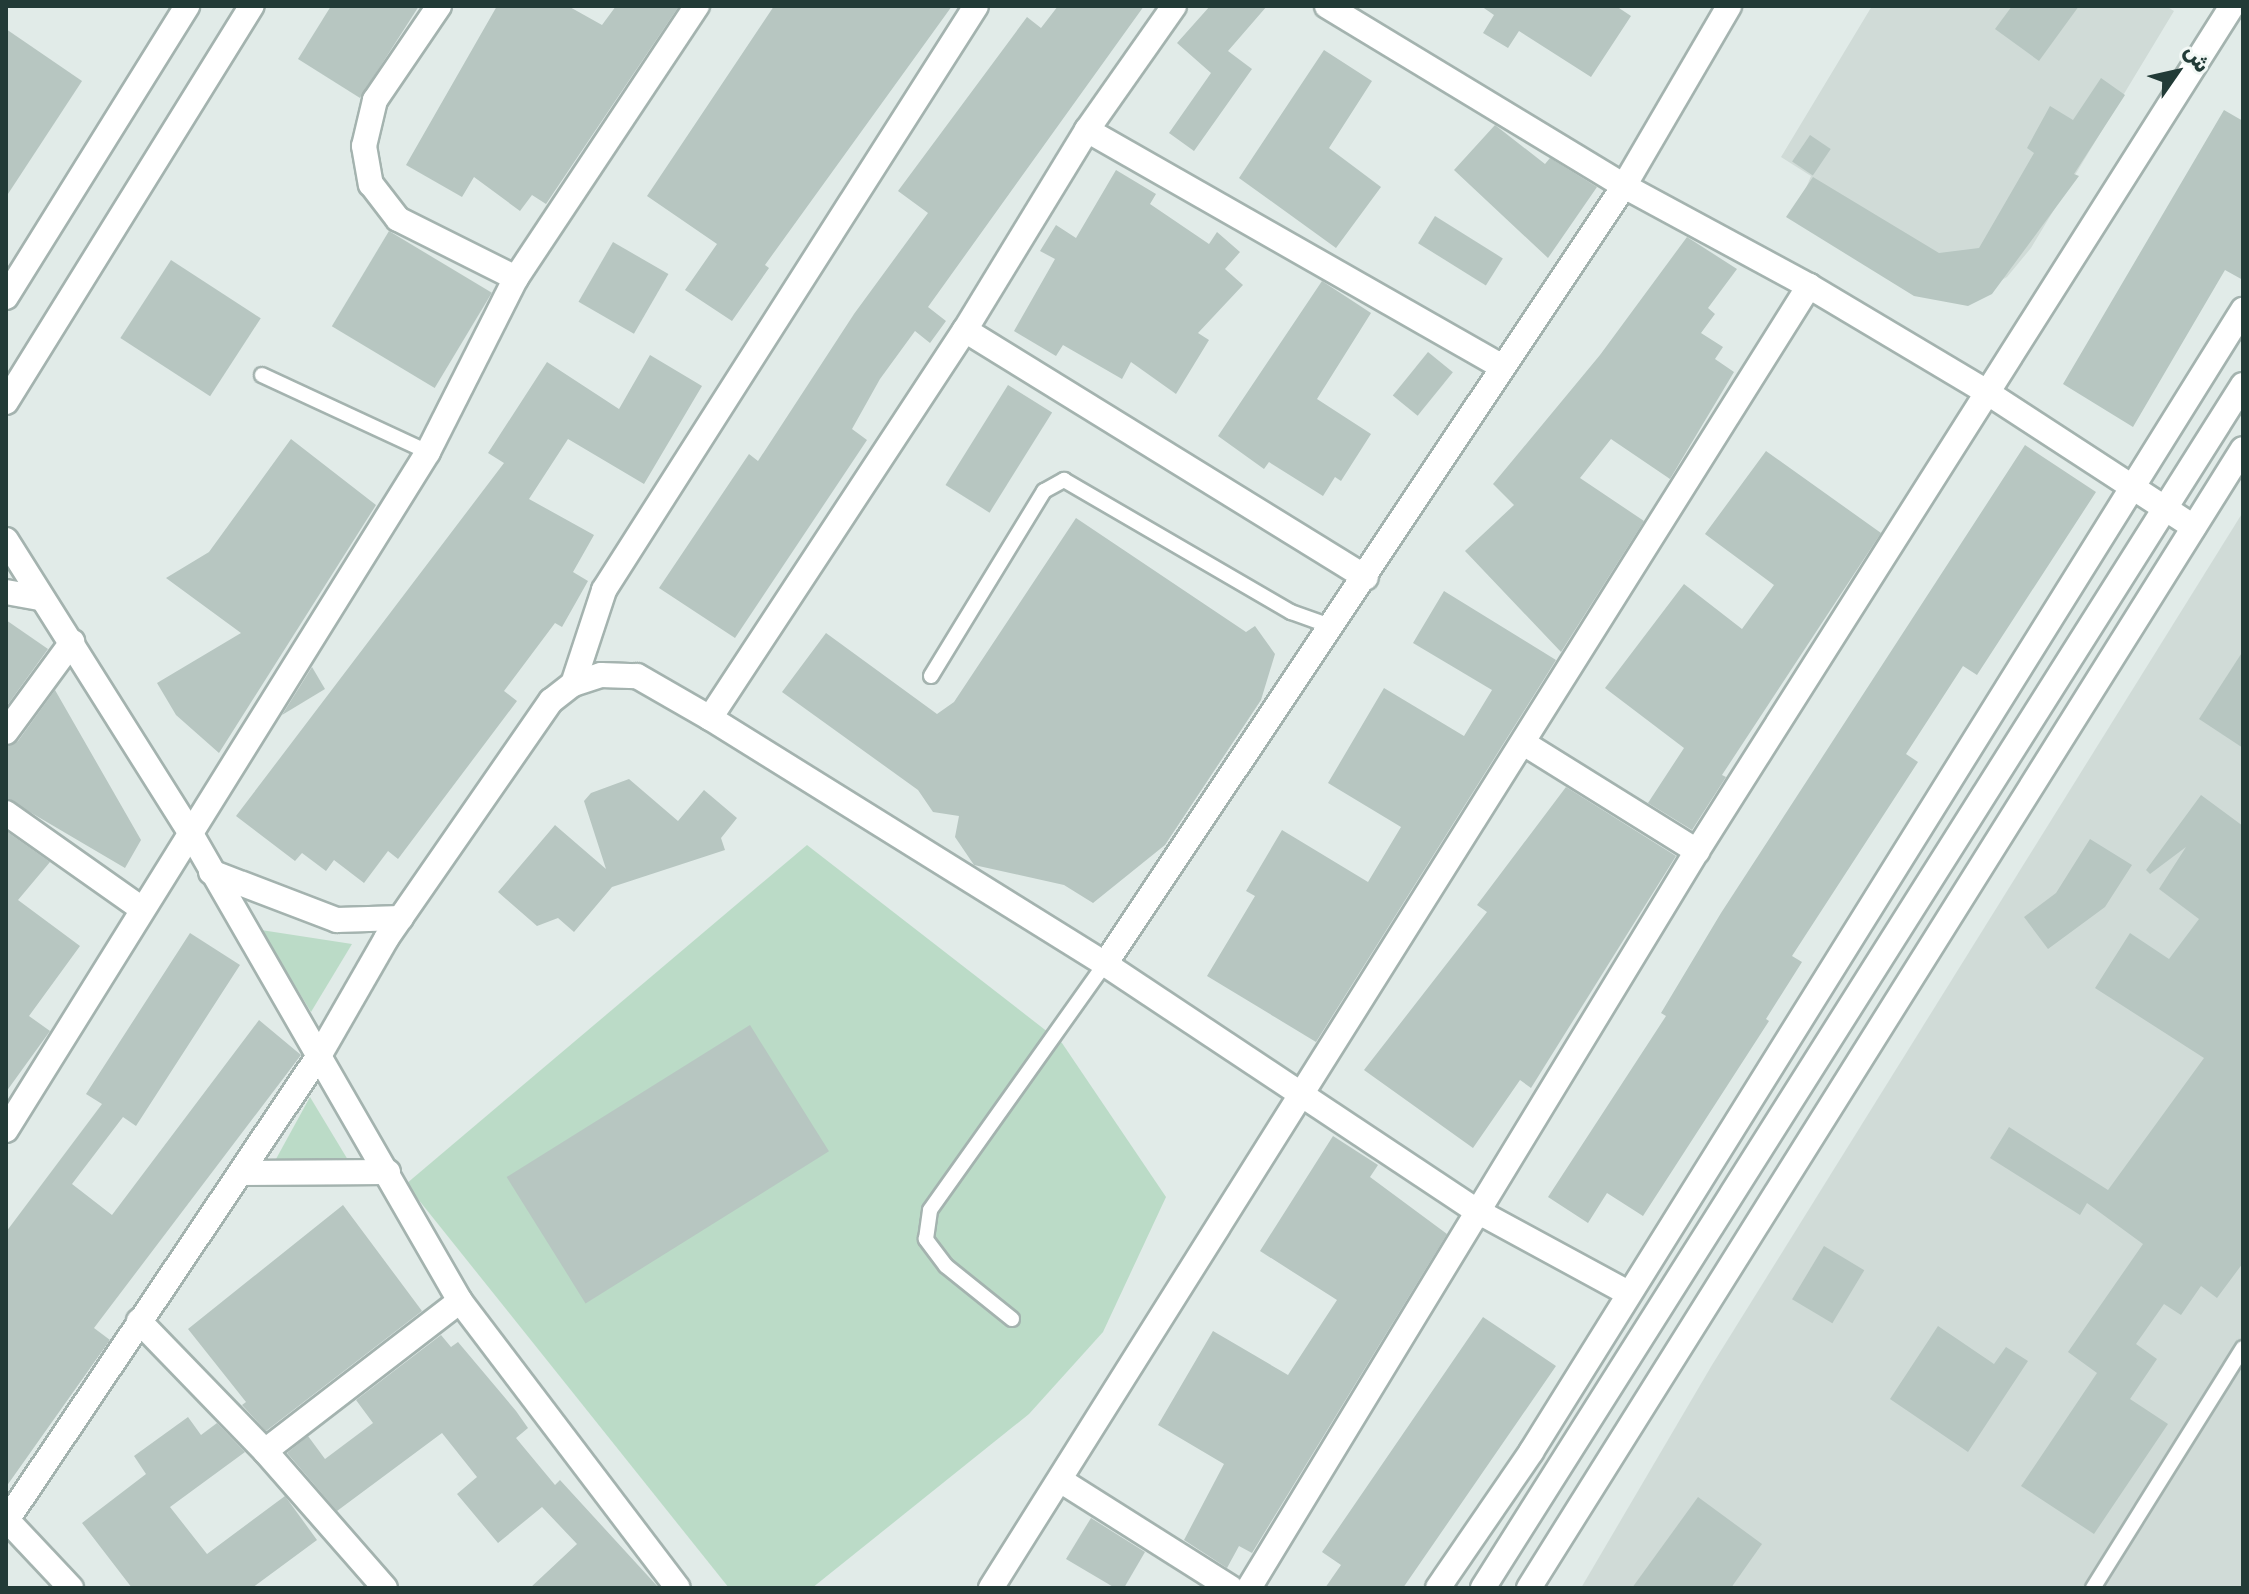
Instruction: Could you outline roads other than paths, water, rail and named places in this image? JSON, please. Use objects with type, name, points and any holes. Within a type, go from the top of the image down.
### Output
[{"type":"street","points":[[6,297],[187,6]]},
{"type":"street","points":[[6,402],[252,6]]},
{"type":"street","points":[[439,6],[375,100],[364,146],[371,184],[398,219],[516,278]]},
{"type":"street","points":[[6,1130],[428,452],[516,278],[697,6]]},
{"type":"street","points":[[573,684],[604,590],[976,6]]},
{"type":"street","points":[[710,718],[965,330],[1087,130],[1174,6]]},
{"type":"street","points":[[1327,6],[1624,186],[1809,286],[1985,391],[2194,527]]},
{"type":"street","points":[[1105,964],[1366,578],[1501,366],[1624,186],[1729,6]]},
{"type":"street","points":[[1249,1588],[1697,851],[2226,8]]},
{"type":"street","points":[[1087,130],[1501,366]]},
{"type":"street","points":[[991,1588],[1525,744],[1809,286]]},
{"type":"street","points":[[1438,1588],[1531,1452],[1626,1292],[2243,310]]},
{"type":"street","points":[[965,330],[1366,578]]},
{"type":"street","points":[[1483,1588],[2243,385]]},
{"type":"street","points":[[1529,1588],[2243,449]]},
{"type":"street","points":[[6,540],[191,834],[460,1301],[678,1588]]},
{"type":"street","points":[[6,592],[40,598]]},
{"type":"street","points":[[6,732],[72,642]]},
{"type":"street","points":[[71,1588],[6,1521],[320,1054],[401,918],[551,701],[573,684],[601,675],[637,676],[710,718],[1105,964],[1304,1092],[1477,1211],[1626,1292]]},
{"type":"street","points":[[1525,744],[1697,851]]},
{"type":"street","points":[[6,813],[142,909]]},
{"type":"street","points":[[211,872],[337,920],[401,918]]},
{"type":"street","points":[[241,1173],[388,1172]]},
{"type":"street","points":[[265,1451],[460,1301]]},
{"type":"street","points":[[139,1321],[265,1451],[385,1588]]},
{"type":"street","points":[[1060,1480],[1231,1588]]},
{"type":"lane","points":[[262,375],[428,452]]},
{"type":"lane","points":[[931,676],[1044,491],[1064,480],[1291,612],[1333,627]]},
{"type":"lane","points":[[1012,1319],[946,1266],[926,1239],[930,1210],[1105,964]]},
{"type":"lane","points":[[2093,1588],[2243,1348]]}]
